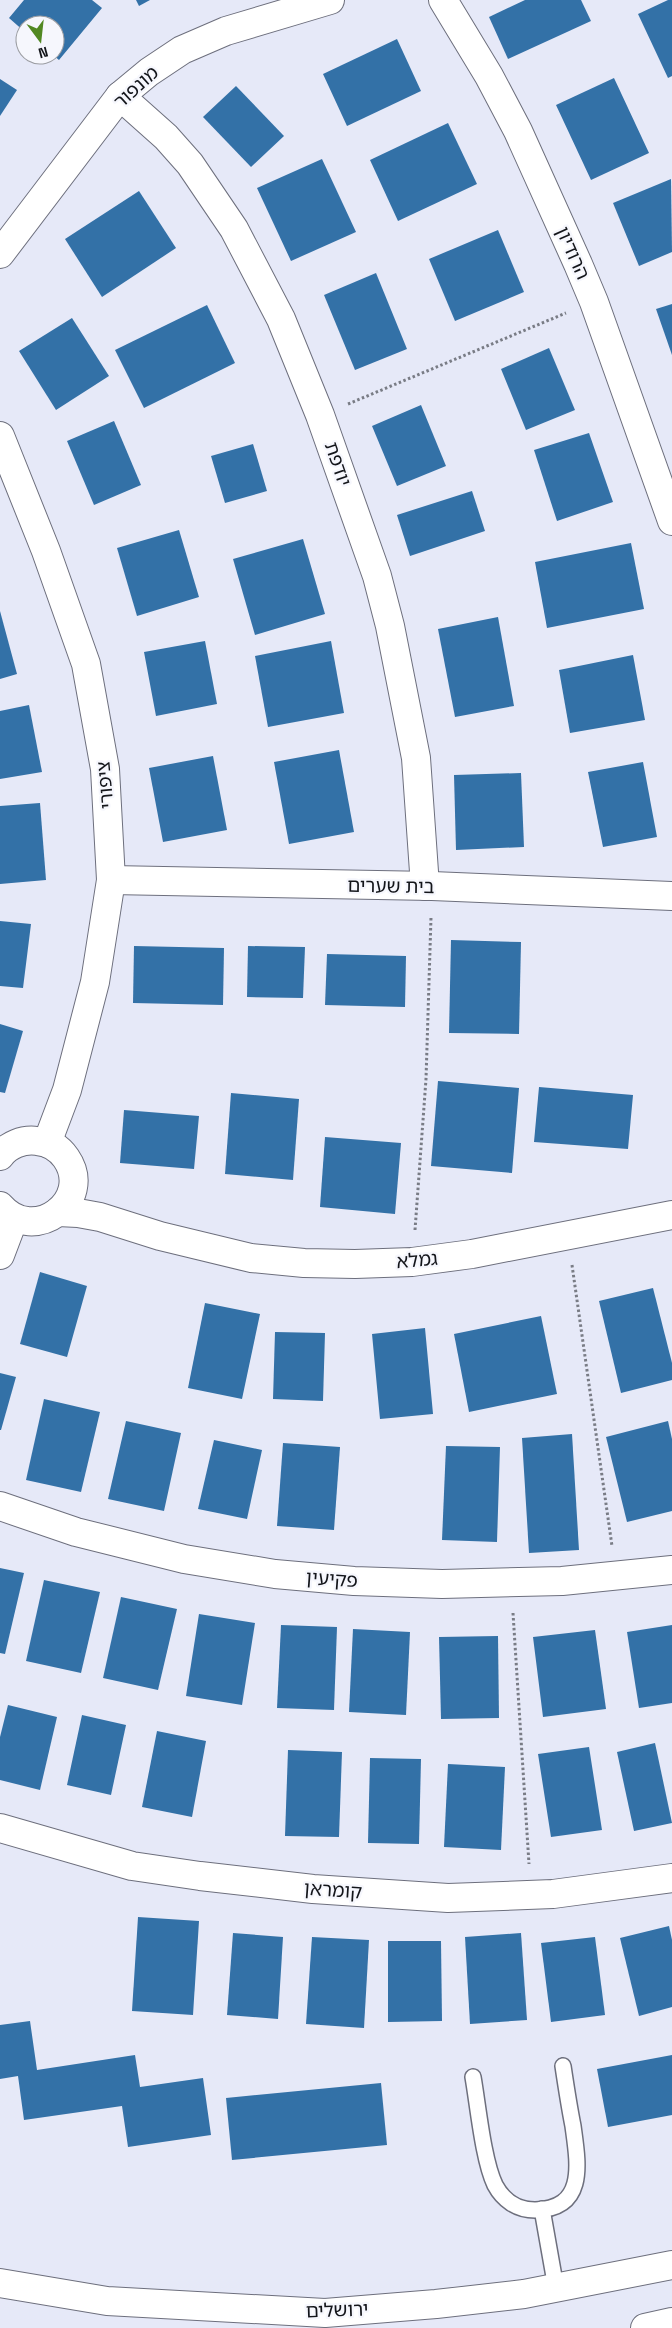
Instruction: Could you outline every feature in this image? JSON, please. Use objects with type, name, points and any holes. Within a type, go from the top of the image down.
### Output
[{"type":"street","name":"מונפור","points":[[0,254],[120,96],[149,72],[182,50],[226,30],[330,0]]},
{"type":"street","name":"הרודיון","points":[[443,0],[489,76],[518,131],[594,302],[672,521]]},
{"type":"street","name":"יודפת","points":[[120,96],[166,137],[190,164],[234,229],[281,319],[320,415],[377,576],[390,626],[416,758],[429,886]]},
{"type":"street","name":"ציפורי","points":[[0,436],[46,551],[86,664],[106,769],[111,880],[95,982],[67,1090],[47,1143]]},
{"type":"street","name":"בית שערים","points":[[111,880],[429,886],[672,896]]},
{"type":"street","points":[[0,1255],[7,1212],[27,1221],[39,1221],[58,1212],[69,1198],[73,1186],[72,1173],[68,1161],[59,1150],[47,1143],[33,1140],[26,1141],[2,1152]]},
{"type":"street","name":"גמלא","points":[[73,1186],[113,1215],[160,1236]]},
{"type":"street","name":"גמלא","points":[[58,1212],[100,1217],[160,1236],[260,1259],[304,1263],[355,1264],[412,1262],[472,1254],[672,1215]]},
{"type":"street","name":"פקיעין","points":[[0,1506],[76,1532],[184,1560],[275,1574],[354,1581],[442,1584],[562,1581],[672,1570]]},
{"type":"street","name":"קומראן","points":[[0,1828],[132,1866],[313,1889],[438,1897],[531,1895],[552,1894],[672,1878]]},
{"type":"street","name":"ירושלים","points":[[0,2283],[107,2301],[325,2313],[436,2304],[556,2288],[672,2265]]},
{"type":"street","points":[[645,2328],[672,2322]]},
{"type":"lane","points":[[473,2077],[490,2169],[496,2185],[504,2197],[518,2207],[542,2209],[562,2203],[568,2198],[577,2178],[578,2159],[563,2066]]},
{"type":"lane","points":[[542,2209],[556,2288]]},
{"type":"path","points":[[320,415],[594,302]]},
{"type":"path","points":[[412,1262],[426,1087],[429,886]]},
{"type":"path","points":[[568,1235],[616,1576]]},
{"type":"path","points":[[511,1582],[531,1895]]},
{"type":"building","points":[[24,0],[92,0],[102,8],[65,53],[65,15],[15,15],[15,23],[9,18]]},
{"type":"building","points":[[136,0],[150,0],[139,6]]},
{"type":"building","points":[[525,0],[581,0],[591,21],[508,59],[489,17]]},
{"type":"building","points":[[668,0],[672,0],[672,76],[668,78],[638,14]]},
{"type":"building","points":[[397,39],[421,91],[347,126],[323,74]]},
{"type":"building","points":[[614,78],[649,153],[591,180],[556,105]]},
{"type":"building","points":[[0,79],[17,90],[0,116]]},
{"type":"building","points":[[236,86],[284,136],[251,167],[203,117]]},
{"type":"building","points":[[448,123],[477,184],[398,221],[370,160]]},
{"type":"building","points":[[322,159],[356,232],[291,261],[257,188]]},
{"type":"building","points":[[671,179],[672,252],[639,266],[613,203]]},
{"type":"building","points":[[139,191],[176,248],[102,297],[65,239]]},
{"type":"building","points":[[498,230],[524,292],[455,321],[429,259]]},
{"type":"building","points":[[376,273],[407,349],[355,370],[324,295]]},
{"type":"building","points":[[672,304],[672,355],[656,309]]},
{"type":"building","points":[[207,305],[235,363],[144,408],[115,350]]},
{"type":"building","points":[[72,318],[109,376],[56,410],[19,351]]},
{"type":"building","points":[[549,348],[575,410],[526,430],[501,369]]},
{"type":"building","points":[[421,405],[446,466],[397,486],[372,426]]},
{"type":"building","points":[[114,421],[141,485],[94,505],[67,441]]},
{"type":"building","points":[[589,433],[613,502],[557,521],[534,450]]},
{"type":"building","points":[[253,444],[267,491],[225,503],[211,456]]},
{"type":"building","points":[[472,491],[485,531],[410,556],[397,515]]},
{"type":"building","points":[[179,530],[199,597],[137,616],[117,548]]},
{"type":"building","points":[[303,539],[325,614],[255,635],[233,559]]},
{"type":"building","points":[[631,543],[644,609],[547,628],[535,562]]},
{"type":"building","points":[[0,611],[17,674],[0,679]]},
{"type":"building","points":[[498,617],[514,706],[455,717],[438,629]]},
{"type":"building","points":[[205,641],[217,704],[156,716],[144,652]]},
{"type":"building","points":[[331,641],[344,713],[268,727],[255,656]]},
{"type":"building","points":[[633,655],[645,720],[570,733],[559,670]]},
{"type":"building","points":[[29,705],[42,772],[0,779],[0,711]]},
{"type":"building","points":[[339,750],[354,832],[289,844],[274,762]]},
{"type":"building","points":[[213,756],[227,830],[163,842],[149,768]]},
{"type":"building","points":[[643,762],[657,837],[603,847],[588,772]]},
{"type":"building","points":[[521,773],[524,847],[456,850],[454,775]]},
{"type":"building","points":[[40,803],[46,880],[0,884],[0,806]]},
{"type":"building","points":[[0,921],[31,924],[23,988],[0,986]]},
{"type":"building","points":[[451,940],[521,942],[519,1034],[449,1033]]},
{"type":"building","points":[[134,946],[224,948],[223,1005],[133,1003]]},
{"type":"building","points":[[248,946],[305,947],[303,998],[247,997]]},
{"type":"building","points":[[327,954],[406,956],[405,1007],[325,1005]]},
{"type":"building","points":[[0,1024],[23,1031],[5,1093],[0,1092]]},
{"type":"building","points":[[438,1081],[519,1088],[512,1173],[431,1166]]},
{"type":"building","points":[[539,1087],[633,1095],[628,1149],[534,1142]]},
{"type":"building","points":[[231,1093],[299,1099],[293,1180],[225,1174]]},
{"type":"building","points":[[124,1110],[199,1116],[194,1169],[120,1163]]},
{"type":"building","points":[[325,1137],[401,1143],[395,1214],[320,1207]]},
{"type":"building","points":[[40,1272],[87,1286],[67,1357],[20,1344]]},
{"type":"building","points":[[653,1288],[672,1363],[672,1380],[621,1393],[599,1301]]},
{"type":"building","points":[[205,1303],[260,1314],[242,1399],[188,1388]]},
{"type":"building","points":[[541,1316],[557,1394],[469,1412],[454,1334]]},
{"type":"building","points":[[425,1328],[433,1414],[380,1419],[372,1334]]},
{"type":"building","points":[[275,1332],[325,1333],[323,1401],[273,1399]]},
{"type":"building","points":[[0,1373],[16,1377],[1,1430],[0,1430]]},
{"type":"building","points":[[44,1399],[100,1412],[81,1492],[26,1480]]},
{"type":"building","points":[[126,1421],[181,1433],[164,1511],[108,1499]]},
{"type":"building","points":[[668,1421],[672,1439],[672,1511],[627,1522],[606,1437]]},
{"type":"building","points":[[572,1434],[579,1550],[529,1553],[522,1438]]},
{"type":"building","points":[[214,1440],[262,1450],[247,1519],[198,1509]]},
{"type":"building","points":[[283,1443],[340,1447],[334,1530],[277,1526]]},
{"type":"building","points":[[446,1446],[500,1447],[497,1542],[442,1540]]},
{"type":"building","points":[[0,1568],[24,1573],[5,1654],[0,1653]]},
{"type":"building","points":[[44,1580],[100,1592],[81,1673],[26,1661]]},
{"type":"building","points":[[121,1597],[177,1609],[158,1690],[103,1678]]},
{"type":"building","points":[[199,1614],[255,1623],[242,1705],[186,1696]]},
{"type":"building","points":[[281,1625],[337,1627],[334,1710],[277,1708]]},
{"type":"building","points":[[672,1625],[672,1703],[639,1708],[627,1632]]},
{"type":"building","points":[[353,1629],[410,1632],[406,1715],[349,1712]]},
{"type":"building","points":[[595,1630],[606,1709],[543,1717],[533,1637]]},
{"type":"building","points":[[498,1636],[499,1718],[441,1719],[439,1637]]},
{"type":"building","points":[[8,1705],[57,1717],[40,1790],[0,1780],[0,1737]]},
{"type":"building","points":[[82,1715],[126,1725],[111,1795],[67,1785]]},
{"type":"building","points":[[157,1731],[206,1741],[192,1817],[142,1807]]},
{"type":"building","points":[[655,1743],[672,1823],[634,1831],[617,1752]]},
{"type":"building","points":[[589,1747],[602,1830],[551,1837],[538,1754]]},
{"type":"building","points":[[288,1750],[342,1752],[339,1837],[285,1836]]},
{"type":"building","points":[[370,1758],[421,1759],[419,1844],[368,1843]]},
{"type":"building","points":[[448,1764],[505,1767],[501,1850],[444,1847]]},
{"type":"building","points":[[138,1917],[199,1921],[193,2015],[132,2011]]},
{"type":"building","points":[[669,1926],[672,1940],[672,2007],[639,2016],[620,1938]]},
{"type":"building","points":[[233,1933],[283,1937],[278,2019],[227,2015]]},
{"type":"building","points":[[521,1933],[527,2020],[470,2024],[465,1937]]},
{"type":"building","points":[[312,1937],[369,1940],[364,2028],[306,2024]]},
{"type":"building","points":[[595,1937],[605,2015],[551,2022],[541,1943]]},
{"type":"building","points":[[388,1941],[441,1941],[442,2021],[388,2022]]},
{"type":"building","points":[[30,2021],[37,2070],[135,2055],[140,2087],[203,2078],[211,2135],[128,2147],[122,2106],[24,2120],[18,2076],[0,2079],[0,2025]]},
{"type":"building","points":[[672,2055],[672,2115],[608,2127],[597,2069]]},
{"type":"building","points":[[381,2083],[387,2145],[232,2160],[226,2098]]}]
